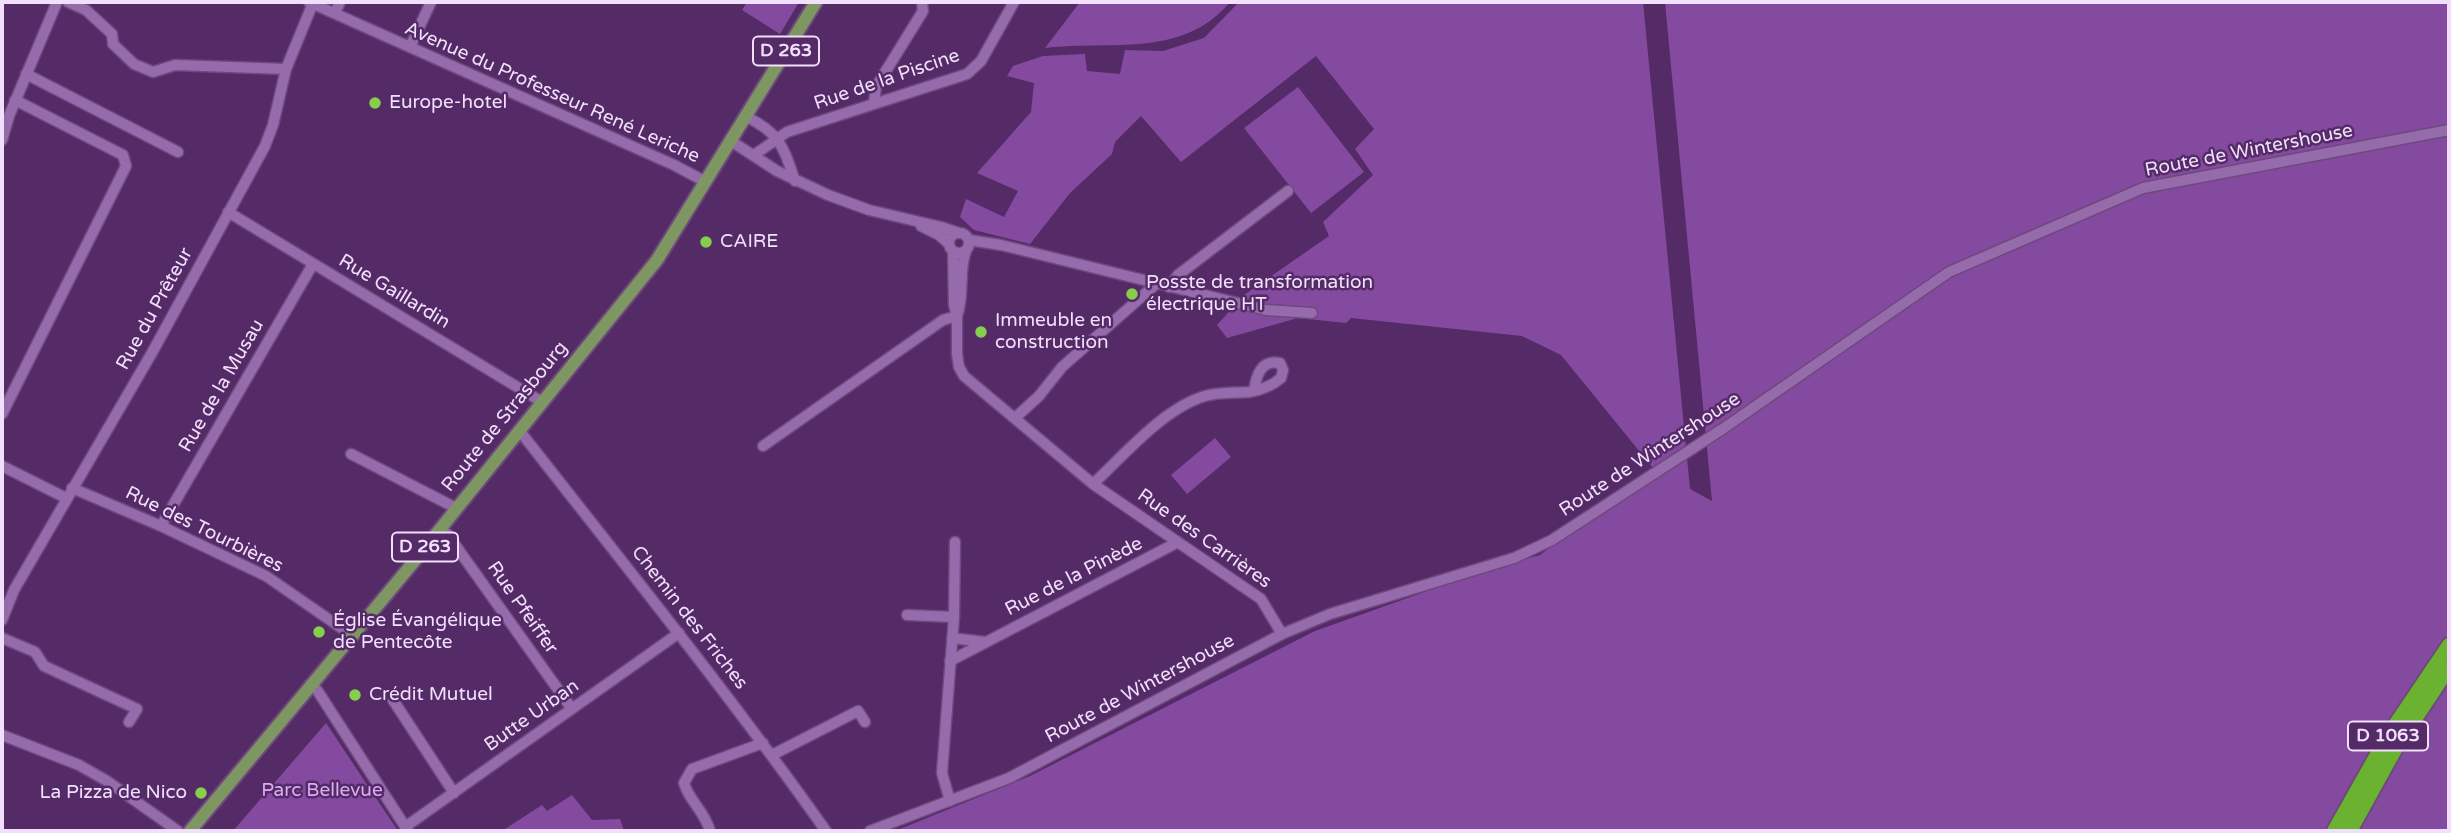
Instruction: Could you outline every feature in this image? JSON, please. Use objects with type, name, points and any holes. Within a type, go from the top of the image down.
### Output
[{"type":"highway","name":"D 1063","points":[[2334,831],[2387,737],[2449,645]]},
{"type":"highway","name":"D 1063","points":[[2350,831],[2397,746],[2449,668]]},
{"type":"main road","name":"Route de Strasbourg","points":[[190,831],[353,636],[657,260],[816,2]]},
{"type":"street","points":[[2,140],[15,100],[57,2]]},
{"type":"street","points":[[68,2],[86,10],[112,34],[113,44],[134,64],[153,72],[175,65],[286,69]]},
{"type":"street","points":[[335,13],[340,2]]},
{"type":"street","points":[[410,47],[430,2]]},
{"type":"street","points":[[874,103],[876,87],[923,11],[922,2]]},
{"type":"street","name":"Rue de la Piscine","points":[[754,155],[787,132],[967,74],[981,61],[1014,2]]},
{"type":"street","name":"Rue du Prêteur","points":[[2,620],[14,590],[153,351],[265,146],[273,125],[286,69],[311,3]]},
{"type":"street","name":"Avenue du Professeur René Leriche","points":[[311,3],[704,181]]},
{"type":"street","points":[[26,74],[178,152]]},
{"type":"street","points":[[2,414],[126,166],[123,155],[15,100]]},
{"type":"street","points":[[745,116],[759,122],[778,138],[795,181]]},
{"type":"street","name":"Route de Wintershouse","points":[[870,831],[1009,778],[1282,634],[1330,614],[1514,558],[1552,540],[1724,428],[1949,272],[2143,188],[2449,130]]},
{"type":"street","points":[[731,141],[795,181],[850,204],[965,235],[967,246]]},
{"type":"street","points":[[1169,287],[1174,277],[1288,191]]},
{"type":"street","name":"Rue Gaillardin","points":[[228,212],[542,402]]},
{"type":"street","points":[[908,220],[939,235],[958,253],[967,246],[1000,245],[1266,310],[1312,313]]},
{"type":"street","points":[[951,247],[953,235],[959,233]]},
{"type":"street","name":"Rue des Carrières","points":[[957,321],[961,306],[963,260],[967,246]]},
{"type":"street","name":"Rue des Carrières","points":[[951,247],[957,321],[957,361],[964,376],[1093,484],[1261,599],[1282,634]]},
{"type":"street","name":"Rue de la Musau","points":[[162,526],[313,264]]},
{"type":"street","points":[[1016,417],[1039,396],[1062,367],[1156,284]]},
{"type":"street","points":[[763,446],[922,334],[957,321]]},
{"type":"street","points":[[1093,484],[1152,429],[1191,401],[1211,394],[1254,391]]},
{"type":"street","name":"Chemin des Friches","points":[[519,430],[679,633],[826,831]]},
{"type":"street","points":[[351,454],[456,508]]},
{"type":"street","points":[[2,466],[66,498]]},
{"type":"street","name":"Rue des Tourbières","points":[[72,488],[162,526],[266,576],[353,636]]},
{"type":"street","name":"Rue Pfeiffer","points":[[441,528],[449,535],[572,709]]},
{"type":"street","points":[[950,801],[942,773],[954,617],[955,542]]},
{"type":"street","name":"Rue de la Pinède","points":[[950,661],[1178,542]]},
{"type":"street","points":[[907,615],[954,617]]},
{"type":"street","name":"Butte Urban","points":[[407,829],[679,633]]},
{"type":"street","points":[[2,638],[35,652],[44,666],[137,709],[129,722]]},
{"type":"street","points":[[952,638],[985,642]]},
{"type":"street","points":[[311,684],[407,829]]},
{"type":"street","points":[[393,700],[454,793]]},
{"type":"street","points":[[772,755],[858,710],[865,722]]},
{"type":"street","points":[[2,735],[79,765],[107,781],[177,831]]},
{"type":"street","points":[[710,831],[706,816],[687,792],[684,783],[692,769],[763,743]]},
{"type":"green space","points":[[747,2],[799,2],[780,34],[742,10]]},
{"type":"green space","points":[[1080,2],[1230,2],[1211,20],[1191,32],[1168,39],[1120,45],[1045,48]]},
{"type":"green space","points":[[1239,2],[1643,2],[1690,489],[1712,501],[1665,2],[2449,2],[2449,831],[895,831],[1030,776],[1315,631],[1489,569],[1540,555],[1653,468],[1561,355],[1522,336],[1351,318],[1346,323],[1298,318],[1227,338],[1217,325],[1244,295],[1329,236],[1323,222],[1373,175],[1355,149],[1374,129],[1316,56],[1181,162],[1141,116],[1115,142],[1112,154],[1070,193],[1030,244],[974,230],[960,217],[966,199],[1004,217],[1018,191],[977,173],[1031,112],[1034,83],[1007,76],[1013,66],[1043,56],[1085,54],[1087,71],[1120,74],[1125,50],[1163,51],[1204,38]]},
{"type":"green space","points":[[1298,87],[1364,172],[1311,213],[1244,128]]},
{"type":"green space","points":[[1215,438],[1231,457],[1187,494],[1171,475]]},
{"type":"green space","name":"Parc Bellevue","points":[[326,723],[398,831],[233,831]]},
{"type":"green space","points":[[572,795],[592,820],[620,819],[624,831],[502,831],[542,805],[547,811]]},
{"type":"place","name":"Europe-hotel","points":[[375,103]]},
{"type":"place","name":"CAIRE","points":[[706,242]]},
{"type":"place","name":"Posste de transformation électrique HT","points":[[1132,294]]},
{"type":"place","name":"Immeuble en construction","points":[[981,332]]},
{"type":"place","name":"Église Évangélique de Pentecôte","points":[[319,632]]},
{"type":"place","name":"Crédit Mutuel","points":[[355,695]]},
{"type":"place","name":"La Pizza de Nico","points":[[201,793]]}]
